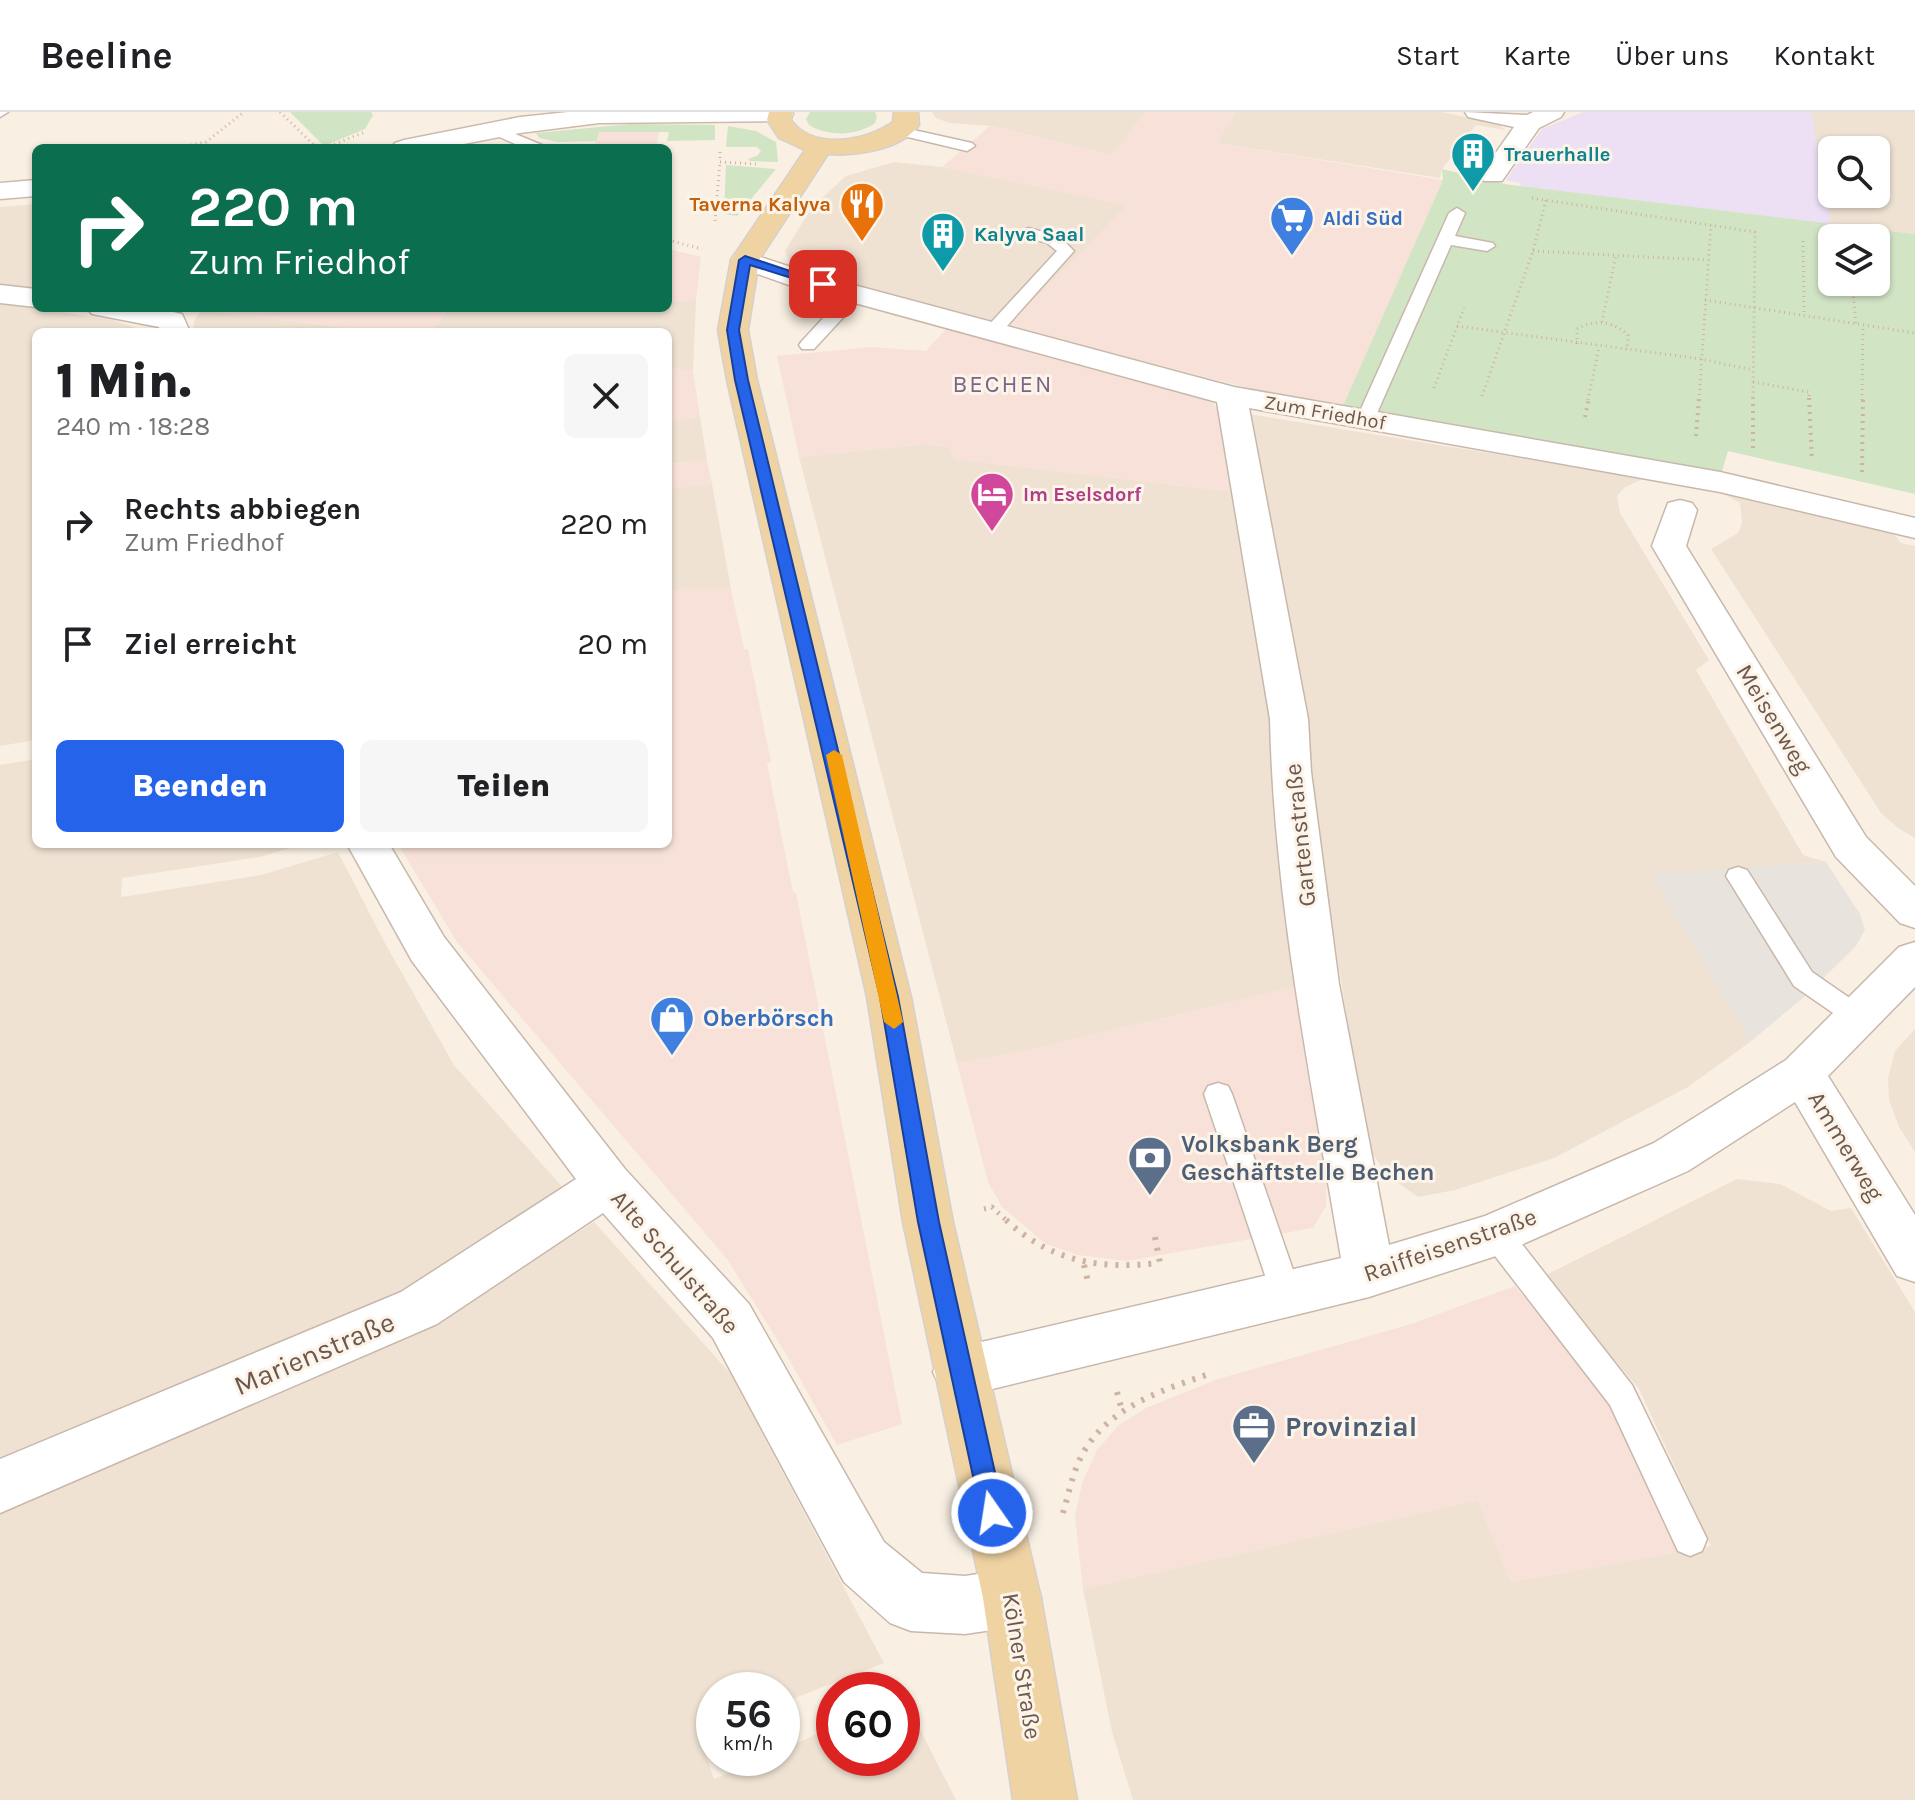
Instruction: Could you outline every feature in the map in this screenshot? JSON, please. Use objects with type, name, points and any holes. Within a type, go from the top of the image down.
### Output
[{"type":"main road","points":[[781,113],[782,128],[790,135],[821,145],[856,146],[887,138],[903,121]]},
{"type":"main road","name":"Kölner Straße","points":[[821,145],[745,260],[733,330],[742,380],[889,997],[928,1222],[1012,1598],[1045,1800]]},
{"type":"street","points":[[1477,112],[1541,118]]},
{"type":"street","points":[[423,144],[599,116],[781,113]]},
{"type":"street","points":[[435,114],[451,138]]},
{"type":"street","points":[[1493,175],[1541,118]]},
{"type":"street","points":[[0,191],[32,188]]},
{"type":"street","name":"Zum Friedhof","points":[[745,260],[799,279],[1232,396],[1751,490],[1915,528]]},
{"type":"street","points":[[0,294],[32,298]]},
{"type":"street","points":[[127,312],[176,320]]},
{"type":"street","name":"Gartenstraße","points":[[1232,396],[1289,719],[1291,772],[1317,984],[1369,1274]]},
{"type":"street","name":"Meisenweg","points":[[1680,510],[1669,546],[1851,847],[1915,912]]},
{"type":"street","name":"Alte Schulstraße","points":[[370,848],[428,949],[608,1184],[731,1321],[864,1562],[911,1602],[965,1605],[1012,1598]]},
{"type":"street","name":"Raiffeisenstraße","points":[[960,1372],[1369,1274],[1496,1234],[1671,1157],[1802,1073],[1915,959]]},
{"type":"street","name":"Ammerweg","points":[[1802,1073],[1915,1260]]},
{"type":"street","name":"Marienstraße","points":[[0,1486],[419,1308],[608,1184]]},
{"type":"lane","points":[[903,121],[967,146]]},
{"type":"lane","points":[[496,130],[528,144]]},
{"type":"lane","points":[[1365,420],[1457,213]]},
{"type":"lane","points":[[992,332],[1066,251],[1053,239],[1028,233]]},
{"type":"lane","points":[[1446,239],[1487,246]]},
{"type":"lane","points":[[808,345],[856,293]]},
{"type":"lane","points":[[1738,876],[1803,979],[1858,1017]]},
{"type":"lane","points":[[1218,1094],[1286,1293]]},
{"type":"lane","points":[[1496,1234],[1621,1395],[1690,1539]]},
{"type":"path","points":[[196,144],[206,142],[244,112]]},
{"type":"path","points":[[280,112],[313,144]]},
{"type":"path","points":[[715,228],[720,162]]},
{"type":"path","points":[[1481,397],[1533,251],[1546,200],[1755,232],[1751,490]]},
{"type":"path","points":[[1695,450],[1711,225]]},
{"type":"path","points":[[1803,241],[1804,316]]},
{"type":"path","points":[[1533,251],[1708,260]]},
{"type":"path","points":[[1602,322],[1616,255]]},
{"type":"path","points":[[1853,296],[1856,324]]},
{"type":"path","points":[[1705,300],[1915,333]]},
{"type":"path","points":[[1577,344],[1577,329],[1591,322],[1602,322],[1624,330],[1628,335],[1627,350]]},
{"type":"path","points":[[1862,474],[1863,325]]},
{"type":"path","points":[[1457,326],[1701,359],[1753,370]]},
{"type":"path","points":[[1584,418],[1599,347]]},
{"type":"path","points":[[1753,382],[1809,392],[1813,462]]},
{"type":"path","points":[[928,1222],[992,1207],[1018,1233],[1049,1252],[1084,1265],[1122,1268],[1175,1260]]},
{"type":"path","points":[[1155,1237],[1160,1263]]},
{"type":"path","points":[[1063,1513],[1084,1452],[1122,1411],[1169,1388],[1218,1370]]},
{"type":"shaded area","points":[[932,112],[1146,112],[1112,155],[991,126],[949,123],[936,118]]},
{"type":"shaded area","points":[[1146,112],[1236,112],[1216,143],[1443,180],[1343,406],[1248,388],[1008,326],[1127,206],[942,167],[990,126],[1112,155]]},
{"type":"shaded area","points":[[1236,112],[1441,112],[1498,124],[1505,130],[1476,125],[1442,169],[1440,178],[1216,143]]},
{"type":"shaded area","points":[[1584,112],[1915,112],[1915,234],[1890,231],[1890,224],[1833,224],[1520,186],[1521,183],[1506,180],[1542,129]]},
{"type":"shaded area","points":[[1584,112],[1811,112],[1818,151],[1818,208],[1828,208],[1831,224],[1520,186],[1521,183],[1506,180],[1542,129]]},
{"type":"shaded area","points":[[598,132],[659,132],[657,144],[595,144]]},
{"type":"shaded area","points":[[894,162],[942,167],[1128,205],[1008,326],[793,269],[785,251],[812,207],[846,176]]},
{"type":"shaded area","points":[[32,204],[32,288],[0,285],[0,207]]},
{"type":"shaded area","points":[[672,250],[701,257],[696,300],[672,301]]},
{"type":"shaded area","points":[[696,300],[693,371],[672,368],[672,328],[433,328],[447,312],[672,312],[672,301]]},
{"type":"shaded area","points":[[0,303],[32,308],[32,312],[60,312],[114,320],[136,328],[32,328],[32,741],[0,746]]},
{"type":"shaded area","points":[[200,312],[218,312],[348,328],[193,328],[194,320]]},
{"type":"shaded area","points":[[218,312],[447,312],[433,328],[348,328]]},
{"type":"shaded area","points":[[947,328],[1194,394],[1213,403],[1222,415],[1235,492],[954,459],[950,447],[925,444],[799,457],[777,356],[872,347],[926,351]]},
{"type":"shaded area","points":[[672,368],[693,371],[700,417],[672,420]]},
{"type":"shaded area","points":[[1249,414],[1644,478],[1624,488],[1617,496],[1620,513],[1709,660],[1696,670],[1803,855],[1826,862],[1652,875],[1750,1042],[1688,1087],[1554,1158],[1455,1190],[1418,1197],[1387,1175],[1368,1147]]},
{"type":"shaded area","points":[[700,417],[707,460],[672,464],[672,420]]},
{"type":"shaded area","points":[[925,444],[950,447],[954,459],[1235,492],[1275,735],[1299,986],[1020,1052],[957,1063],[799,457]]},
{"type":"shaded area","points":[[707,460],[712,484],[672,489],[672,464]]},
{"type":"shaded area","points":[[712,484],[731,589],[672,590],[672,489]]},
{"type":"shaded area","points":[[1716,490],[1891,530],[1901,543],[1915,546],[1915,838],[1881,813],[1711,549],[1738,533],[1742,523],[1740,503]]},
{"type":"shaded area","points":[[731,589],[744,649],[748,649],[771,762],[767,763],[902,1424],[837,1445],[786,1354],[727,1259],[457,942],[400,848],[672,848],[672,590]]},
{"type":"shaded area","points":[[32,760],[32,848],[290,848],[260,857],[122,878],[121,897],[261,875],[338,852],[454,1065],[565,1190],[412,1292],[0,1460],[0,765]]},
{"type":"shaded area","points":[[1826,862],[1860,914],[1865,930],[1856,946],[1805,996],[1750,1042],[1651,874]]},
{"type":"shaded area","points":[[1299,986],[1327,1177],[1326,1206],[1313,1228],[1127,1261],[1078,1255],[1046,1244],[1002,1207],[988,1182],[957,1063],[1020,1052]]},
{"type":"shaded area","points":[[1915,1029],[1915,1152],[1899,1127],[1889,1100],[1888,1078],[1895,1051]]},
{"type":"shaded area","points":[[1737,1179],[1780,1184],[1831,1211],[1851,1208],[1915,1312],[1915,1800],[1133,1800],[1112,1732],[1083,1589],[1478,1500],[1511,1582],[1711,1546],[1639,1389],[1544,1276]]},
{"type":"shaded area","points":[[594,1222],[730,1373],[884,1663],[861,1672],[816,1672],[816,1690],[800,1696],[800,1672],[696,1672],[696,1776],[713,1776],[714,1779],[721,1776],[800,1776],[800,1742],[816,1734],[816,1776],[920,1776],[920,1729],[956,1800],[0,1800],[0,1511],[427,1327]]},
{"type":"shaded area","points":[[1515,1286],[1609,1399],[1678,1552],[1511,1582],[1478,1500],[1083,1589],[1075,1517],[1082,1483],[1097,1450],[1119,1425],[1146,1408],[1218,1379],[1411,1324]]},
{"type":"green space","points":[[290,112],[371,112],[373,115],[365,129],[322,144]]},
{"type":"green space","points":[[810,112],[875,112],[877,117],[875,123],[860,130],[834,133],[809,125],[806,119]]},
{"type":"green space","points":[[631,124],[715,125],[715,140],[667,141],[669,132],[599,132],[596,141],[558,142],[539,138],[536,133]]},
{"type":"green space","points":[[728,126],[756,131],[776,142],[778,162],[750,161],[748,159],[761,151],[757,147],[726,147]]},
{"type":"green space","points":[[726,165],[776,169],[737,216],[724,214]]},
{"type":"green space","points":[[1442,169],[1504,184],[1833,224],[1818,224],[1818,296],[1890,296],[1890,231],[1915,234],[1915,494],[1728,451],[1721,474],[1343,406],[1443,180]]},
{"type":"slow traffic","points":[[834,755],[894,1022]]},
{"type":"place","name":"Trauerhalle","points":[[1473,193]]},
{"type":"place","name":"Taverna Kalyva","points":[[862,243]]},
{"type":"place","name":"Aldi Süd","points":[[1292,257]]},
{"type":"place","name":"Kalyva Saal","points":[[943,273]]},
{"type":"place","name":"Im Eselsdorf","points":[[992,533]]},
{"type":"place","name":"Oberbörsch","points":[[672,1057]]},
{"type":"place","name":"Volksbank Berg Geschäftstelle Bechen","points":[[1150,1197]]},
{"type":"place","name":"Provinzial","points":[[1254,1465]]},
{"type":"district","name":"BECHEN","points":[[1003,384]]},
{"type":"route","points":[[823,284],[745,260],[733,330],[742,380],[889,997],[928,1222],[992,1513]]}]
